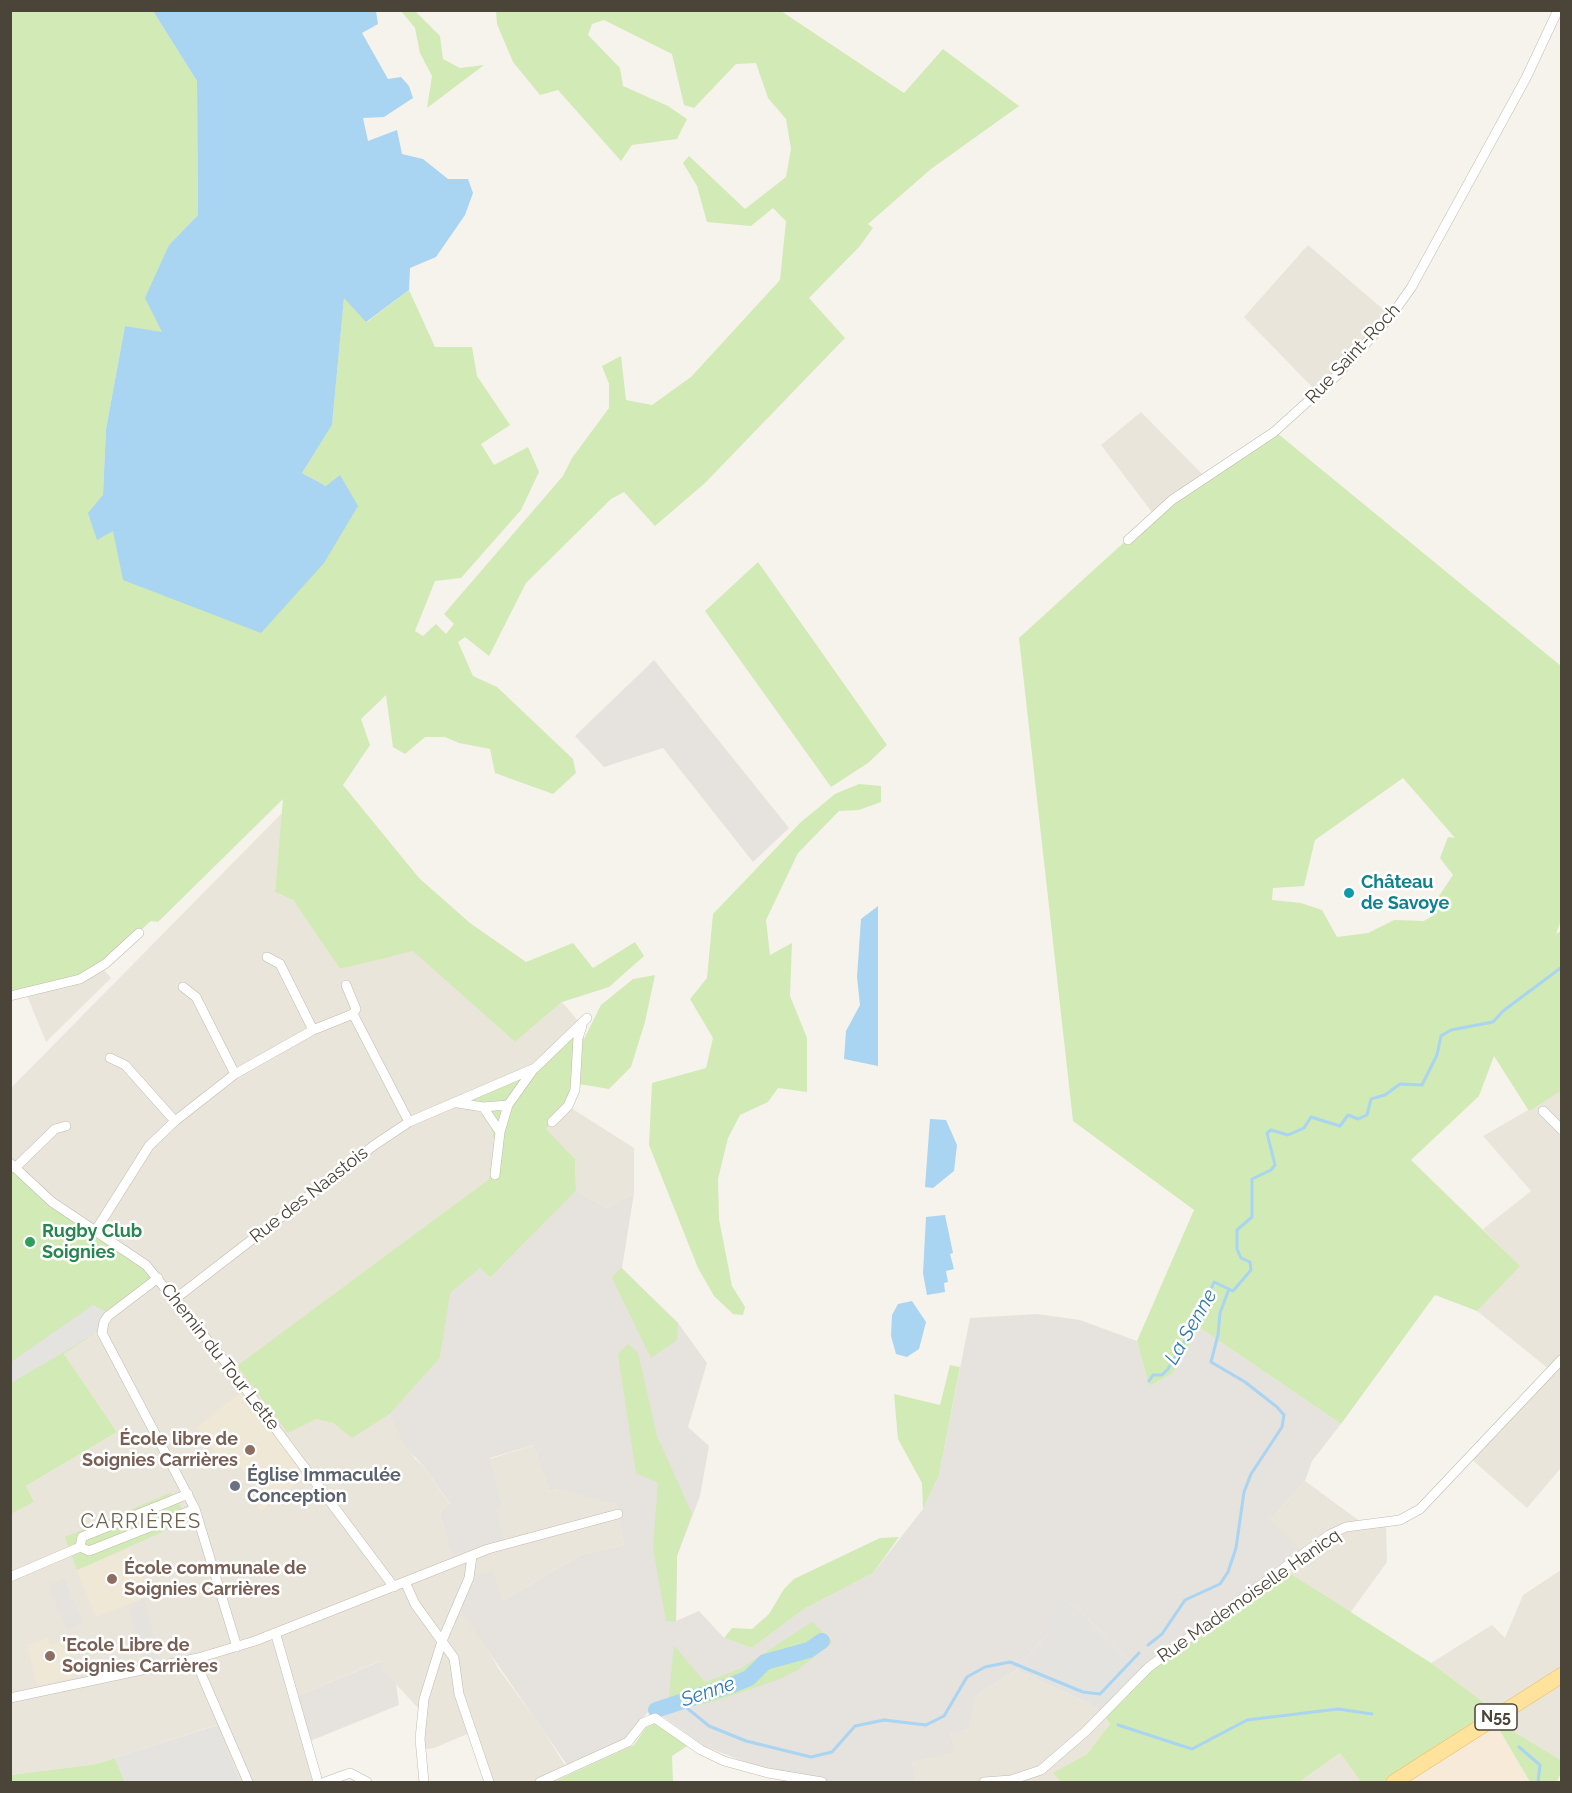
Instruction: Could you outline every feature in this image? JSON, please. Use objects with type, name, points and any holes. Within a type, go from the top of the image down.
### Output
[{"type":"main road","name":"N55","points":[[1394,1782],[1562,1675]]},
{"type":"street","name":"Rue Saint-Roch","points":[[1128,540],[1172,500],[1274,432],[1335,376],[1392,316],[1411,288],[1520,88],[1557,10]]},
{"type":"street","points":[[10,996],[80,979],[105,964],[139,933]]},
{"type":"street","points":[[267,957],[280,964],[313,1030]]},
{"type":"street","points":[[96,1230],[149,1146],[175,1121],[235,1074],[313,1030],[352,1014],[356,1009],[346,985]]},
{"type":"street","points":[[183,987],[196,997],[235,1074]]},
{"type":"street","points":[[352,1014],[409,1122]]},
{"type":"street","name":"Rue des Naastois","points":[[495,1175],[500,1132],[508,1105],[535,1068],[587,1018],[581,1028],[577,1050],[576,1090],[568,1106],[552,1122]]},
{"type":"street","points":[[563,1041],[569,1042],[577,1050]]},
{"type":"street","points":[[110,1058],[125,1065],[175,1121]]},
{"type":"street","name":"Rue des Naastois","points":[[176,1299],[373,1146],[409,1122],[535,1068]]},
{"type":"street","name":"Rue des Naastois","points":[[450,1104],[471,1103],[483,1107],[508,1105]]},
{"type":"street","points":[[483,1107],[500,1132]]},
{"type":"street","points":[[1543,1111],[1562,1130]]},
{"type":"street","points":[[13,1166],[55,1129],[66,1126]]},
{"type":"street","name":"Chemin du Tour Lette","points":[[13,1166],[52,1202],[138,1258],[158,1278],[394,1587]]},
{"type":"street","points":[[158,1278],[108,1316],[102,1334],[195,1509],[237,1647]]},
{"type":"street","name":"Rue Mademoiselle Hanicq","points":[[984,1782],[1011,1780],[1041,1770],[1086,1731],[1149,1667],[1329,1535],[1346,1527],[1400,1520],[1420,1509],[1562,1359]]},
{"type":"street","points":[[80,1547],[82,1537],[188,1494]]},
{"type":"street","points":[[10,1576],[80,1547],[89,1551],[195,1509]]},
{"type":"street","points":[[10,1698],[198,1658],[237,1647],[276,1635],[488,1549],[618,1514]]},
{"type":"street","points":[[424,1782],[420,1756],[422,1712],[442,1641],[469,1578],[472,1556]]},
{"type":"street","points":[[405,1582],[415,1604],[454,1658],[459,1694],[489,1782]]},
{"type":"street","points":[[276,1635],[318,1782]]},
{"type":"street","points":[[198,1658],[202,1676],[248,1782]]},
{"type":"street","points":[[540,1782],[628,1742],[643,1723],[655,1718],[702,1750],[724,1761],[768,1773],[822,1782]]},
{"type":"street","points":[[325,1782],[350,1773],[367,1782]]},
{"type":"shaded area","points":[[1308,245],[1391,316],[1318,393],[1244,317]]},
{"type":"shaded area","points":[[1141,412],[1205,477],[1154,515],[1101,445]]},
{"type":"shaded area","points":[[654,660],[789,828],[753,862],[663,748],[604,767],[575,736]]},
{"type":"shaded area","points":[[283,812],[275,892],[293,900],[340,969],[413,950],[515,1042],[562,1002],[580,1023],[535,1063],[458,1099],[481,1113],[491,1124],[494,1141],[489,1179],[237,1367],[316,1419],[333,1423],[352,1437],[390,1414],[415,1459],[425,1468],[450,1505],[440,1512],[454,1563],[495,1510],[503,1506],[490,1459],[533,1445],[549,1491],[556,1489],[617,1503],[624,1545],[581,1555],[502,1601],[460,1610],[568,1770],[540,1782],[489,1782],[472,1732],[434,1748],[416,1751],[418,1708],[384,1671],[380,1661],[297,1696],[323,1782],[240,1782],[216,1725],[97,1764],[11,1775],[11,1514],[34,1502],[26,1486],[117,1432],[64,1354],[102,1330],[86,1225],[11,1163],[11,1088]]},
{"type":"shaded area","points":[[100,965],[111,978],[46,1042],[26,993]]},
{"type":"shaded area","points":[[1561,1091],[1561,1468],[1527,1508],[1469,1457],[1550,1370],[1477,1311],[1519,1266],[1483,1229],[1531,1191],[1483,1136]]},
{"type":"shaded area","points":[[568,1106],[634,1148],[634,1193],[607,1208],[576,1191],[575,1159],[545,1129]]},
{"type":"shaded area","points":[[576,1191],[607,1208],[634,1193],[622,1268],[678,1323],[707,1363],[688,1427],[709,1446],[700,1496],[677,1556],[676,1621],[699,1611],[724,1638],[752,1648],[804,1609],[873,1573],[923,1509],[939,1475],[970,1318],[1037,1314],[1080,1320],[1137,1341],[1149,1386],[1172,1374],[1200,1328],[1341,1424],[1312,1461],[1305,1481],[1270,1520],[1304,1553],[1142,1674],[1076,1607],[1064,1601],[1050,1631],[1016,1670],[977,1695],[969,1729],[951,1733],[954,1753],[912,1762],[916,1782],[822,1782],[753,1765],[704,1746],[658,1713],[648,1712],[622,1743],[567,1765],[460,1610],[477,1575],[493,1571],[502,1601],[581,1555],[624,1545],[617,1504],[556,1489],[549,1491],[533,1445],[490,1458],[503,1506],[495,1510],[505,1544],[454,1564],[440,1512],[450,1504],[425,1468],[404,1445],[390,1414],[440,1358],[449,1293],[480,1268],[490,1278]]},
{"type":"shaded area","points":[[93,1305],[111,1314],[103,1329],[11,1383],[10,1363]]},
{"type":"shaded area","name":"École libre de Soignies Carrières","points":[[241,1392],[307,1476],[261,1511],[253,1500],[255,1492],[251,1476],[244,1474],[240,1465],[227,1470],[197,1427]]},
{"type":"shaded area","points":[[1305,1481],[1365,1525],[1386,1523],[1387,1562],[1350,1613],[1283,1569],[1270,1520]]},
{"type":"shaded area","name":"École communale de Soignies Carrières","points":[[130,1548],[150,1596],[96,1617],[77,1570]]},
{"type":"shaded area","points":[[1561,1570],[1561,1761],[1493,1719],[1482,1701],[1431,1663],[1492,1625],[1505,1638],[1523,1595]]},
{"type":"shaded area","points":[[64,1579],[83,1623],[67,1629],[48,1585]]},
{"type":"shaded area","points":[[144,1598],[159,1659],[142,1662],[129,1604]]},
{"type":"shaded area","points":[[1064,1601],[1076,1607],[1142,1674],[1103,1714],[1090,1704],[1016,1670],[1050,1631],[1048,1619]]},
{"type":"shaded area","name":"'Ecole Libre de Soignies Carrières","points":[[48,1638],[50,1645],[66,1641],[75,1677],[37,1686],[27,1645]]},
{"type":"shaded area","points":[[381,1661],[384,1671],[396,1683],[399,1705],[310,1741],[297,1696]]},
{"type":"shaded area","points":[[1016,1670],[1090,1704],[1103,1714],[1110,1724],[1087,1754],[1054,1773],[1061,1782],[916,1782],[912,1762],[953,1753],[951,1732],[969,1729],[977,1695]]},
{"type":"shaded area","points":[[1493,1719],[1530,1782],[1393,1782]]},
{"type":"shaded area","points":[[217,1725],[240,1782],[125,1782],[115,1758]]},
{"type":"shaded area","points":[[1340,1753],[1361,1782],[1299,1782]]},
{"type":"green space","points":[[10,11],[153,11],[197,81],[198,215],[169,245],[162,333],[125,326],[106,429],[103,495],[113,531],[326,486],[302,473],[332,425],[344,297],[367,322],[409,290],[435,347],[472,347],[477,376],[510,425],[481,444],[494,465],[528,447],[539,472],[521,510],[461,578],[435,581],[415,631],[423,636],[436,624],[446,634],[454,624],[444,614],[563,476],[572,458],[609,408],[609,384],[602,366],[621,356],[626,400],[652,405],[691,377],[780,280],[786,221],[773,208],[751,226],[707,222],[697,186],[683,163],[689,156],[745,209],[786,177],[791,149],[786,119],[768,98],[756,63],[736,64],[694,108],[684,105],[672,54],[604,20],[592,24],[588,35],[620,68],[623,86],[668,106],[687,119],[677,139],[632,145],[621,161],[558,90],[540,95],[513,62],[497,24],[496,11],[781,11],[904,93],[943,49],[1019,106],[931,169],[868,224],[873,228],[859,247],[809,298],[845,338],[705,483],[655,526],[624,492],[611,499],[526,583],[489,656],[465,637],[458,642],[473,676],[497,687],[573,759],[576,773],[553,794],[495,773],[490,749],[459,743],[445,737],[425,737],[405,754],[393,747],[386,695],[361,719],[370,745],[343,785],[419,878],[470,923],[526,962],[573,943],[593,968],[635,942],[644,956],[609,987],[562,1002],[515,1042],[413,951],[340,969],[293,900],[275,892],[283,799],[158,922],[151,921],[91,974],[11,996]]},
{"type":"green space","points":[[401,11],[415,11],[440,36],[443,59],[460,68],[484,65],[427,108],[432,76],[420,53],[415,28]]},
{"type":"green space","points":[[1277,433],[1561,666],[1562,917],[1556,934],[1561,931],[1561,1091],[1529,1111],[1494,1056],[1479,1096],[1411,1160],[1520,1266],[1477,1311],[1435,1295],[1341,1424],[1200,1328],[1172,1374],[1149,1386],[1137,1341],[1194,1210],[1073,1121],[1019,638],[1154,515]],"holes":[[[1403,778],[1455,838],[1448,837],[1440,858],[1453,875],[1437,899],[1437,913],[1424,921],[1394,920],[1368,933],[1337,937],[1322,910],[1301,903],[1272,900],[1273,888],[1304,886],[1315,840]]]},
{"type":"green space","points":[[758,562],[887,745],[868,763],[831,787],[705,611]]},
{"type":"green space","points":[[859,784],[881,786],[881,802],[859,810],[839,811],[798,853],[766,920],[770,955],[792,943],[790,996],[807,1038],[807,1092],[778,1088],[768,1102],[740,1115],[728,1138],[718,1179],[719,1219],[732,1286],[745,1307],[743,1315],[733,1314],[714,1296],[698,1268],[649,1145],[652,1083],[706,1068],[713,1038],[690,999],[707,978],[713,914],[801,822],[835,794]]},
{"type":"green space","points":[[655,975],[645,1022],[631,1067],[609,1089],[579,1084],[546,1129],[575,1159],[576,1191],[490,1278],[480,1268],[450,1293],[440,1358],[390,1414],[352,1438],[333,1423],[316,1419],[288,1433],[237,1366],[489,1179],[494,1141],[491,1124],[481,1112],[457,1099],[535,1063],[580,1023],[584,1039],[601,1005],[633,979]]},
{"type":"green space","points":[[11,1163],[34,1187],[158,1278],[111,1314],[103,1329],[64,1354],[117,1432],[26,1486],[34,1502],[11,1514]]},
{"type":"green space","points":[[621,1268],[678,1323],[677,1340],[651,1358],[612,1278]]},
{"type":"green space","points":[[628,1344],[638,1353],[657,1436],[692,1514],[677,1556],[676,1622],[666,1621],[653,1548],[658,1483],[636,1473],[618,1355]]},
{"type":"green space","points":[[950,1365],[960,1367],[939,1475],[923,1509],[922,1483],[898,1439],[894,1394],[940,1405]]},
{"type":"green space","points":[[170,1493],[176,1496],[187,1521],[77,1570],[65,1537]]},
{"type":"green space","points":[[899,1537],[873,1573],[804,1609],[752,1648],[724,1638],[732,1628],[752,1629],[769,1614],[784,1589],[794,1579],[880,1538]]},
{"type":"green space","points":[[1283,1569],[1431,1663],[1482,1701],[1493,1719],[1393,1782],[1361,1782],[1340,1753],[1299,1782],[1061,1782],[1053,1773],[1087,1754],[1110,1724],[1103,1714],[1142,1674]]},
{"type":"green space","points":[[812,1622],[833,1642],[796,1671],[719,1700],[674,1711],[669,1695],[674,1646],[705,1682],[740,1669]]},
{"type":"green space","points":[[1493,1719],[1562,1761],[1561,1773],[1557,1782],[1530,1782]]},
{"type":"green space","points":[[655,1721],[689,1745],[672,1756],[673,1782],[553,1782],[634,1745],[647,1726]]},
{"type":"green space","points":[[115,1758],[125,1782],[11,1782],[11,1775],[97,1764]]},
{"type":"water","points":[[153,11],[376,11],[378,24],[362,33],[388,79],[401,77],[409,86],[413,98],[384,117],[363,118],[368,141],[397,130],[402,154],[423,159],[448,179],[468,179],[473,193],[465,215],[436,257],[410,268],[409,290],[366,322],[344,298],[332,425],[302,473],[326,486],[340,475],[358,506],[324,563],[261,633],[123,580],[113,531],[97,540],[88,513],[103,495],[106,429],[125,326],[162,332],[145,298],[169,245],[198,215],[197,81]]},
{"type":"water","points":[[878,906],[878,1066],[844,1059],[846,1031],[860,1005],[857,977],[861,919]]},
{"type":"water","points":[[930,1119],[946,1120],[957,1145],[954,1171],[933,1188],[925,1187]]},
{"type":"water","points":[[945,1215],[954,1269],[946,1271],[948,1282],[944,1283],[945,1292],[927,1295],[923,1273],[926,1217]]},
{"type":"water","points":[[912,1301],[926,1322],[919,1349],[907,1357],[896,1354],[891,1336],[892,1315],[898,1304]]},
{"type":"waterway","name":"La Senne","points":[[1149,1381],[1153,1375],[1162,1375],[1168,1369],[1202,1312],[1214,1282],[1233,1291],[1251,1270],[1250,1262],[1241,1258],[1237,1249],[1237,1230],[1252,1217],[1252,1179],[1271,1170],[1275,1165],[1267,1133],[1271,1130],[1288,1135],[1304,1128],[1311,1117],[1340,1126],[1348,1115],[1358,1119],[1367,1115],[1371,1099],[1385,1095],[1400,1084],[1422,1085],[1437,1055],[1441,1036],[1451,1030],[1493,1022],[1503,1011],[1562,967]]},
{"type":"waterway","points":[[1148,1645],[1162,1634],[1185,1600],[1220,1584],[1228,1572],[1236,1548],[1244,1492],[1251,1474],[1282,1427],[1284,1415],[1277,1407],[1245,1382],[1211,1362],[1218,1335],[1220,1313],[1229,1289]]},
{"type":"waterway","name":"Senne","points":[[656,1710],[749,1678],[765,1662],[809,1650],[822,1641]]},
{"type":"waterway","points":[[674,1702],[687,1708],[709,1726],[746,1741],[811,1757],[832,1752],[855,1726],[884,1720],[926,1725],[944,1716],[967,1677],[985,1667],[1010,1662],[1083,1692],[1100,1694],[1139,1653]]},
{"type":"waterway","points":[[1118,1725],[1192,1749],[1247,1720],[1338,1709],[1372,1714]]},
{"type":"waterway","points":[[1519,1747],[1540,1765],[1538,1782]]},
{"type":"place","name":"Château de Savoye","points":[[1349,893]]},
{"type":"place","name":"Rugby Club Soignies","points":[[30,1242]]},
{"type":"place","name":"École libre de Soignies Carrières","points":[[250,1450]]},
{"type":"place","name":"Église Immaculée Conception","points":[[235,1486]]},
{"type":"place","name":"École communale de Soignies Carrières","points":[[112,1579]]},
{"type":"place","name":"'Ecole Libre de Soignies Carrières","points":[[50,1656]]},
{"type":"district","name":"CARRIÈRES","points":[[141,1522]]}]
